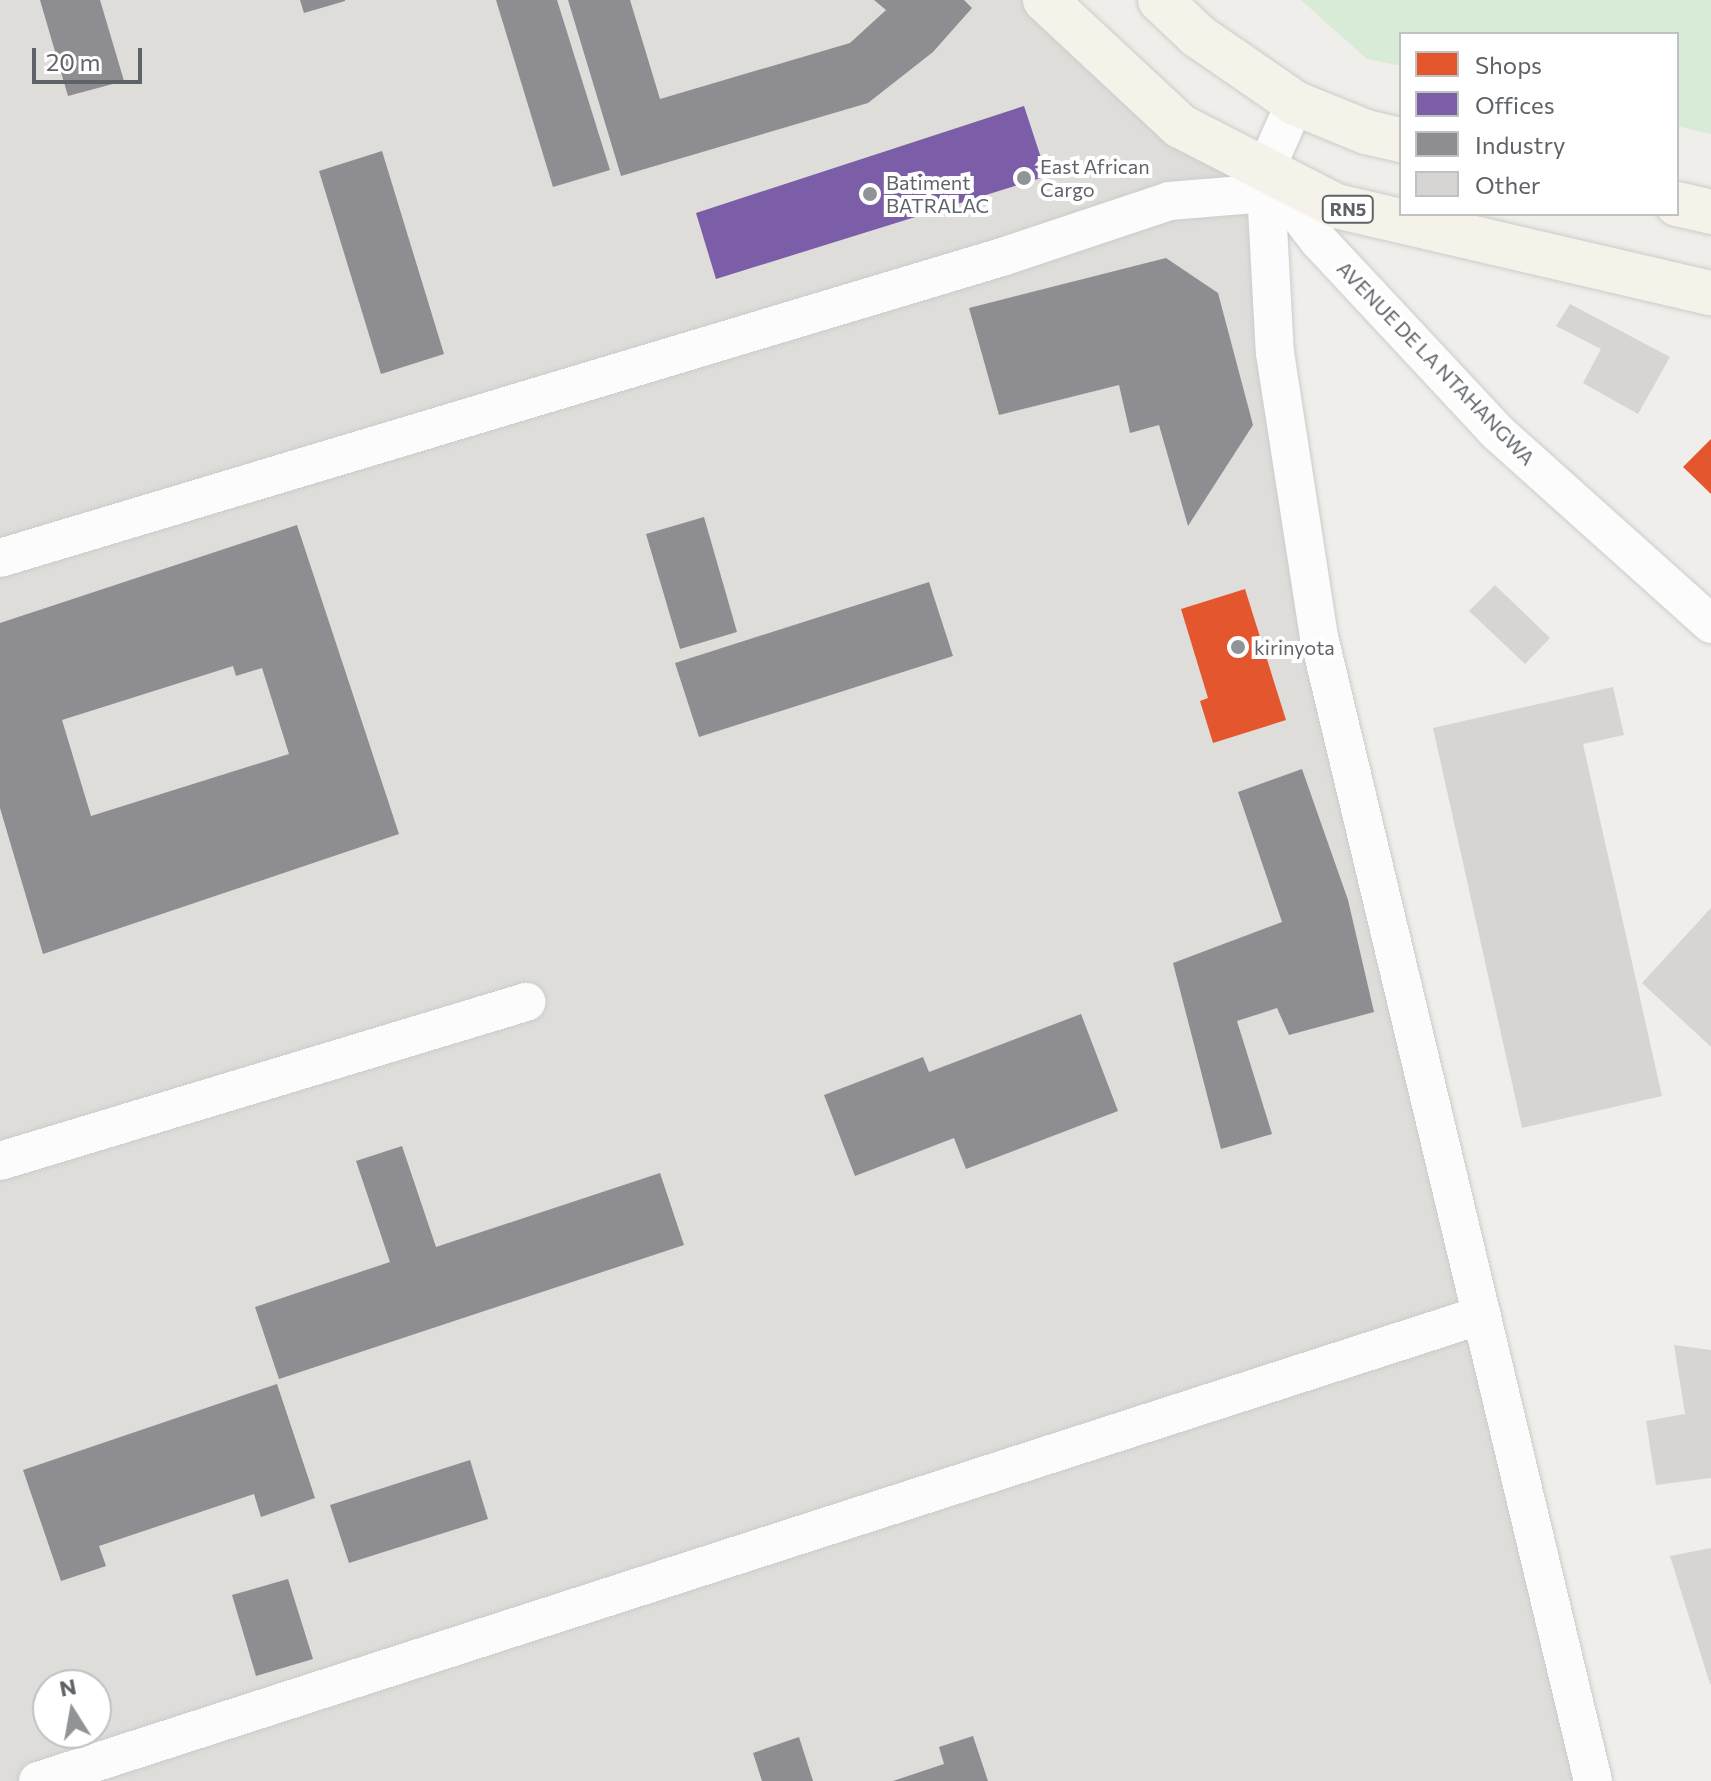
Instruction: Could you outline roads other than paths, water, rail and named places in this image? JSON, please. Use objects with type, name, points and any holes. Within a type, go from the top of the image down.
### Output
[{"type":"main road","name":"RN5","points":[[1045,0],[1180,126],[1266,182],[1336,206],[1711,293]]},
{"type":"main road","points":[[1160,0],[1198,36],[1295,103],[1366,132],[1399,140]]},
{"type":"main road","points":[[1679,204],[1711,212]]},
{"type":"street","points":[[1295,103],[1266,182],[1275,353],[1319,637],[1593,1781]]},
{"type":"street","points":[[0,558],[1002,257],[1169,201],[1266,182]]},
{"type":"street","name":"AVENUE DE LA NTAHANGWA","points":[[1266,182],[1496,431],[1711,624]]},
{"type":"street","points":[[0,1161],[526,1002]]},
{"type":"street","points":[[38,1781],[1482,1315]]},
{"type":"place","name":"East African Cargo","points":[[1024,178]]},
{"type":"place","name":"Batiment BATRALAC","points":[[870,194]]},
{"type":"place","name":"kirinyota","points":[[1238,647]]}]
